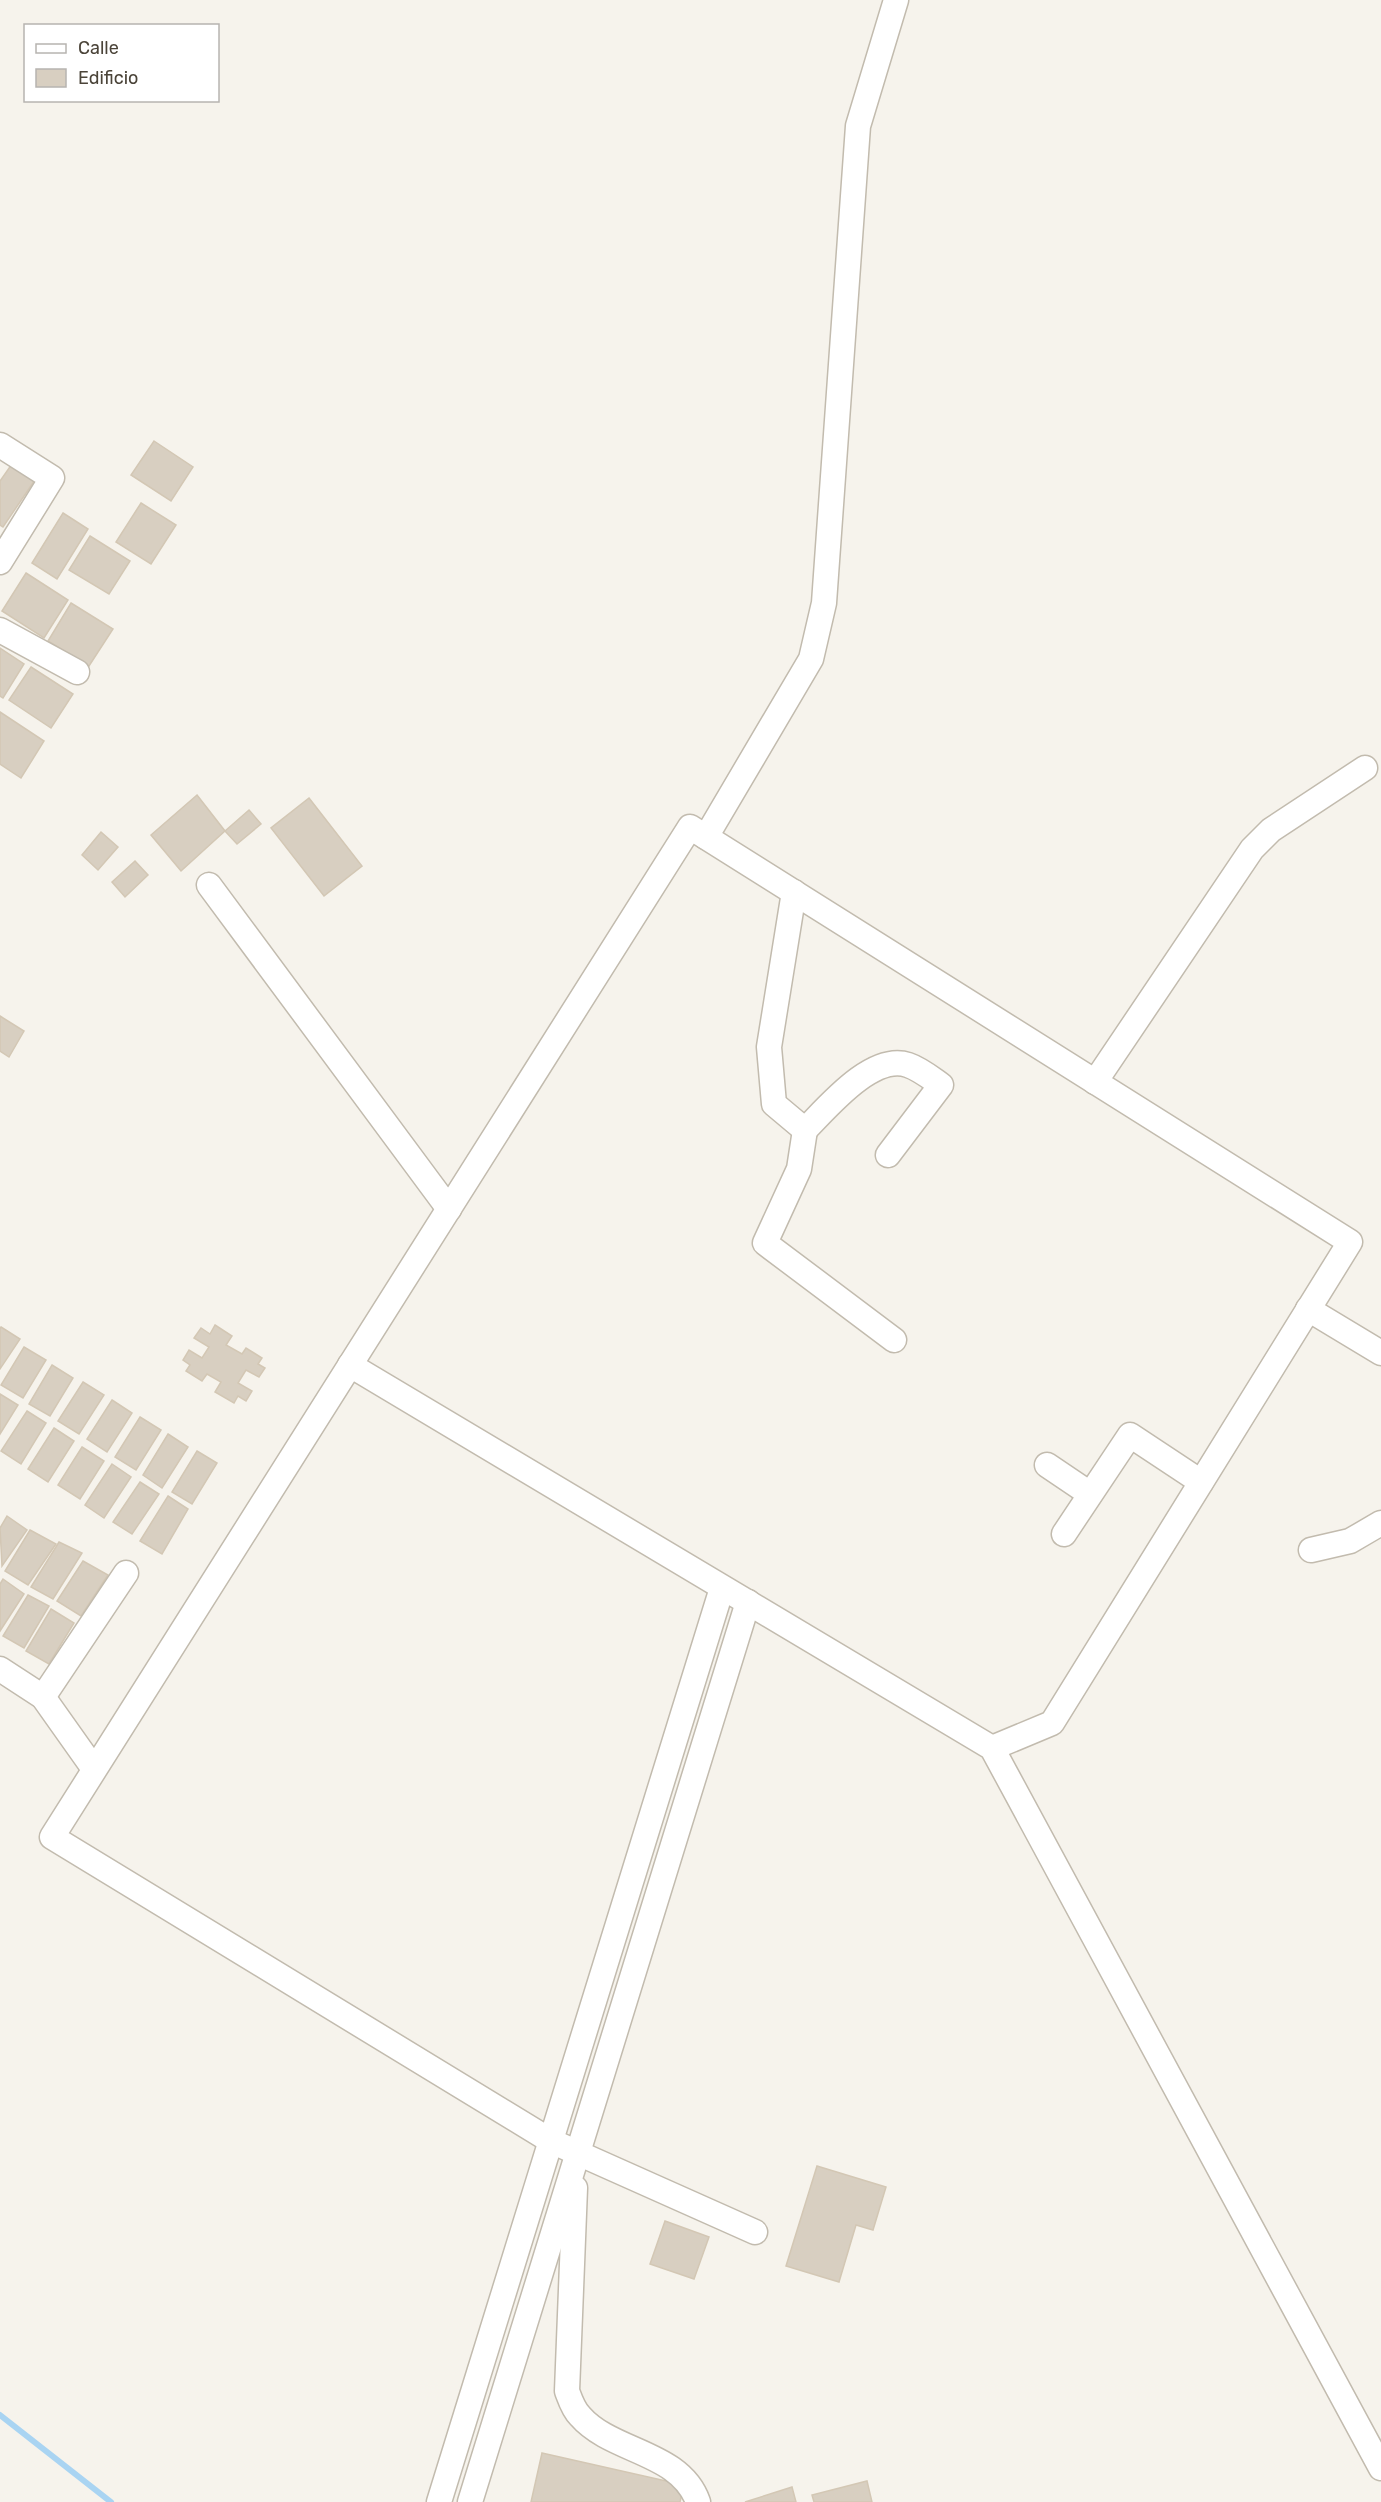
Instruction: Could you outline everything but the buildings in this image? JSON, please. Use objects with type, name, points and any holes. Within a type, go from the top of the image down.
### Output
[{"type":"street","points":[[706,837],[811,659],[824,603],[858,126],[896,0]]},
{"type":"street","points":[[0,445],[52,478],[0,562]]},
{"type":"street","points":[[0,630],[77,672]]},
{"type":"street","points":[[1095,1082],[1252,849],[1270,830],[1365,768]]},
{"type":"street","points":[[755,2232],[551,2141],[52,1837],[690,827],[1350,1242],[1052,1723],[992,1748]]},
{"type":"street","points":[[209,885],[449,1209]]},
{"type":"street","points":[[794,892],[769,1047],[774,1104],[805,1130]]},
{"type":"street","points":[[888,1155],[940,1085],[906,1064],[884,1067],[855,1079],[805,1130],[799,1169],[765,1243],[894,1340]]},
{"type":"street","points":[[1308,1309],[1381,1353]]},
{"type":"street","points":[[350,1365],[992,1748],[1381,2468]]},
{"type":"street","points":[[1064,1534],[1130,1435],[1201,1482]]},
{"type":"street","points":[[1047,1465],[1090,1494]]},
{"type":"street","points":[[1311,1550],[1350,1541],[1381,1523]]},
{"type":"street","points":[[43,1697],[126,1573]]},
{"type":"street","points":[[439,2502],[722,1588]]},
{"type":"street","points":[[470,2502],[748,1602]]},
{"type":"street","points":[[0,1669],[43,1697],[94,1769]]},
{"type":"street","points":[[577,2153],[567,2391],[580,2416],[594,2428],[675,2470],[693,2490],[698,2502]]},
{"type":"waterway","points":[[0,2415],[111,2502]]}]
